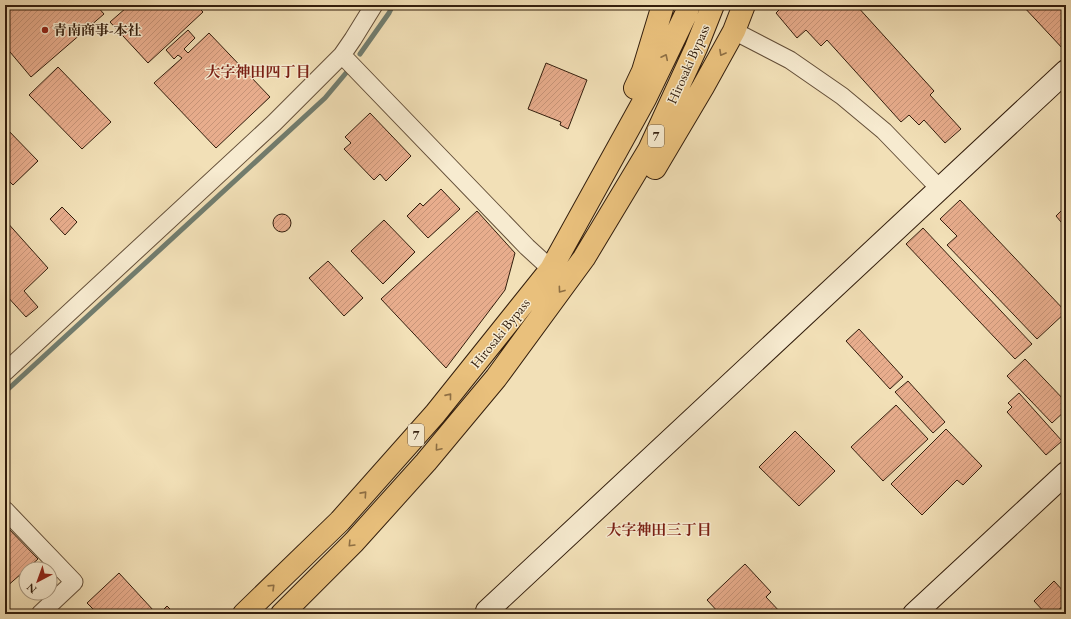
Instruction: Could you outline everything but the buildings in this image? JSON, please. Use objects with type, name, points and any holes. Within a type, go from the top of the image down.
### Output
[{"type":"highway","points":[[568,239],[643,71],[663,5]]},
{"type":"highway","name":"Hirosaki Bypass","points":[[244,614],[340,521],[435,414],[551,268],[645,99],[689,5]]},
{"type":"highway","name":"Hirosaki Bypass","points":[[282,614],[354,542],[426,462],[496,378],[584,258],[650,150],[714,5]]},
{"type":"highway","points":[[584,258],[649,178],[734,31],[744,5]]},
{"type":"street","points":[[5,372],[274,123],[342,55],[374,5]]},
{"type":"street","points":[[734,31],[790,60],[842,96],[884,131],[940,189]]},
{"type":"street","points":[[342,55],[527,247],[551,268]]},
{"type":"street","points":[[490,614],[487,611],[1066,71]]},
{"type":"street","points":[[914,614],[1066,473]]},
{"type":"street","points":[[5,510],[74,582],[40,614]]},
{"type":"waterway","points":[[360,54],[393,5]]},
{"type":"waterway","points":[[5,392],[325,98],[346,73]]},
{"type":"place","name":"青南商事-本社","points":[[45,30]]},
{"type":"district","name":"大字神田四丁目","points":[[258,72]]},
{"type":"district","name":"大字神田三丁目","points":[[659,530]]}]
